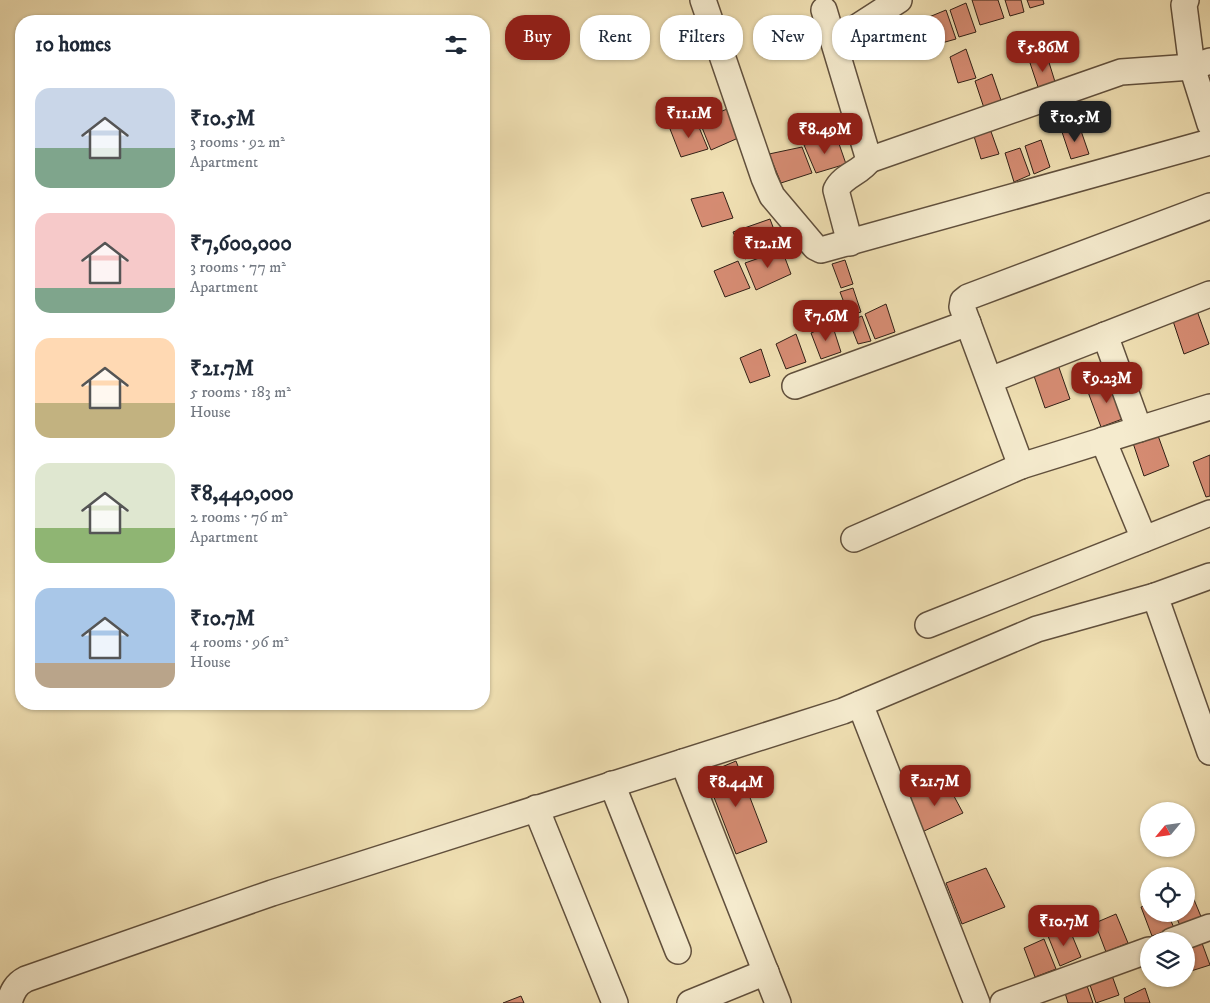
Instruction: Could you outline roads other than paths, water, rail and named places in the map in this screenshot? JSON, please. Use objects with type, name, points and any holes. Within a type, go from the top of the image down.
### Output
[{"type":"street","points":[[703,0],[764,178],[772,196],[815,247],[826,250],[1210,142]]},
{"type":"street","points":[[876,15],[899,0]]},
{"type":"street","points":[[1186,0],[1184,5],[1201,64],[1210,124]]},
{"type":"street","points":[[824,10],[832,36]]},
{"type":"street","points":[[839,60],[869,160]]},
{"type":"street","points":[[850,243],[836,190],[844,179],[866,165],[869,160],[1121,72],[1201,64]]},
{"type":"street","points":[[1021,466],[962,307],[963,301],[968,297],[1210,206]]},
{"type":"street","points":[[990,380],[1210,294]]},
{"type":"street","points":[[795,386],[968,323]]},
{"type":"street","points":[[1105,335],[1139,429]]},
{"type":"street","points":[[854,539],[1021,466],[1210,407]]},
{"type":"street","points":[[1103,440],[1144,539]]},
{"type":"street","points":[[928,625],[1210,513]]},
{"type":"street","points":[[7,991],[26,979],[272,893],[860,704],[1037,629],[1155,596],[1210,576]]},
{"type":"street","points":[[1155,596],[1210,752]]},
{"type":"street","points":[[860,704],[977,1003]]},
{"type":"street","points":[[683,762],[778,1003]]},
{"type":"street","points":[[612,784],[678,951]]},
{"type":"street","points":[[536,808],[615,1003]]},
{"type":"street","points":[[1195,933],[1210,927]]},
{"type":"street","points":[[1003,1003],[1140,953]]},
{"type":"street","points":[[690,1003],[766,972]]}]
